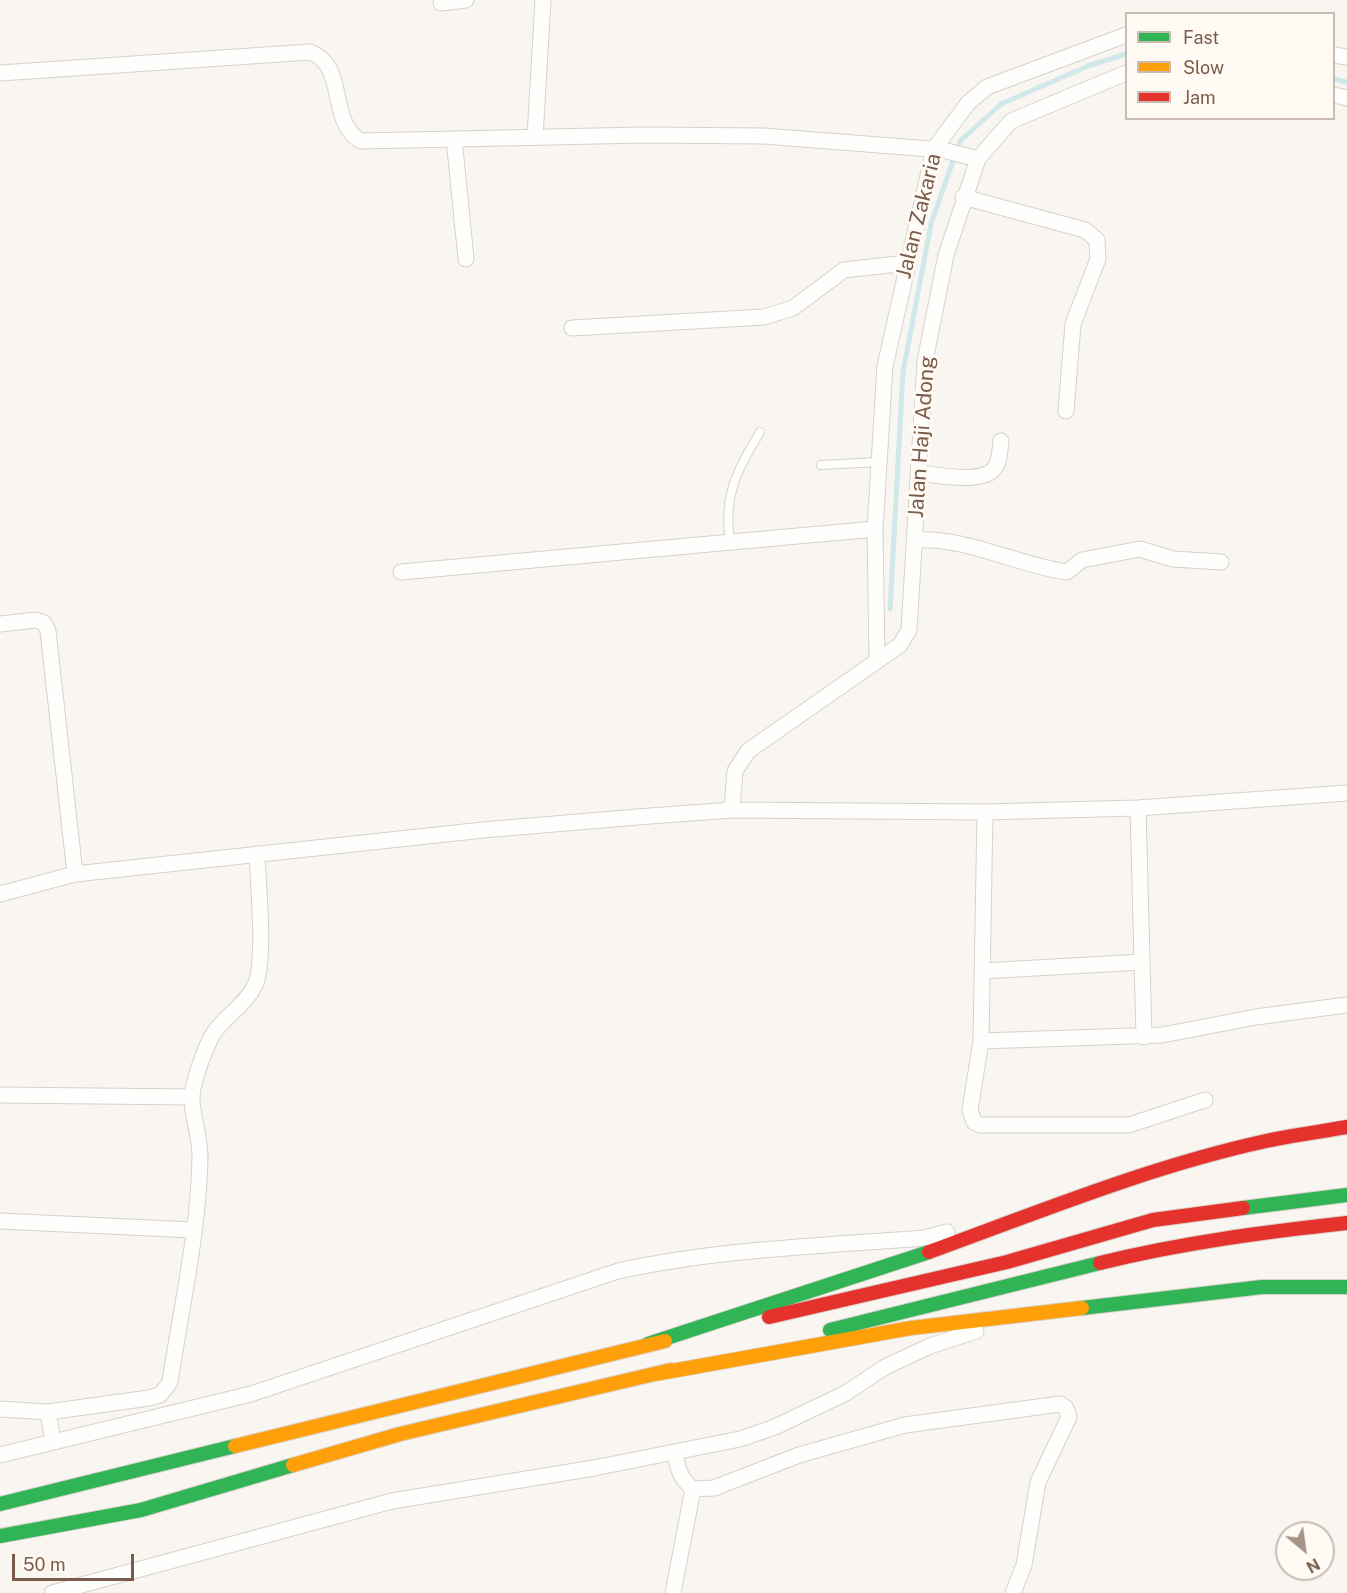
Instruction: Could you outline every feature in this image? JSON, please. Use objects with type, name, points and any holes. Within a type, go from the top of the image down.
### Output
[{"type":"main road","points":[[648,1344],[910,1259],[1092,1193],[1200,1158],[1266,1141],[1347,1127]]},
{"type":"main road","points":[[0,1504],[648,1344],[1007,1262],[1154,1220],[1347,1195]]},
{"type":"main road","points":[[0,1536],[141,1510],[400,1434],[655,1374],[1152,1250],[1269,1231],[1347,1223]]},
{"type":"main road","points":[[655,1374],[911,1328],[1262,1287],[1347,1287]]},
{"type":"street","points":[[441,3],[466,0]]},
{"type":"street","points":[[535,137],[543,0]]},
{"type":"street","name":"Jalan Zakaria","points":[[877,658],[875,529],[885,366],[907,263],[938,149],[968,103],[987,87],[1125,35]]},
{"type":"street","points":[[0,74],[310,51],[321,56],[328,64],[345,126],[351,135],[361,141],[377,143],[535,137],[765,136],[938,149],[973,158]]},
{"type":"street","name":"Jalan Haji Adong","points":[[732,810],[735,771],[748,751],[877,658],[900,645],[909,630],[925,361],[946,255],[973,158],[1011,122],[1125,73]]},
{"type":"street","points":[[454,139],[466,259]]},
{"type":"street","points":[[963,197],[1085,230],[1097,240],[1098,259],[1073,324],[1066,411]]},
{"type":"street","points":[[572,328],[764,317],[794,308],[844,270],[907,263]]},
{"type":"street","points":[[919,473],[975,478],[990,474],[997,464],[1001,441]]},
{"type":"street","points":[[401,572],[730,540],[875,529]]},
{"type":"street","points":[[915,540],[934,539],[1009,556],[1036,568],[1067,572],[1082,560],[1140,549],[1173,559],[1221,562]]},
{"type":"street","points":[[0,624],[36,620],[44,623],[48,631],[56,726],[75,874]]},
{"type":"street","points":[[0,894],[75,874],[483,830],[732,810],[985,812],[1137,808],[1347,793]]},
{"type":"street","points":[[1137,808],[1144,1037]]},
{"type":"street","points":[[985,812],[981,1041],[969,1110],[970,1116],[980,1125],[1129,1125],[1141,1123],[1206,1100]]},
{"type":"street","points":[[0,1409],[48,1412],[160,1395],[170,1382],[193,1230],[200,1158],[200,1133],[192,1098],[215,1031],[249,996],[257,979],[260,929],[257,854]]},
{"type":"street","points":[[982,971],[1142,962]]},
{"type":"street","points":[[981,1041],[1144,1037],[1347,1005]]},
{"type":"street","points":[[0,1095],[192,1098]]},
{"type":"street","points":[[0,1455],[251,1394],[618,1271],[679,1258],[732,1251],[924,1238],[1092,1193]]},
{"type":"street","points":[[0,1221],[193,1230]]},
{"type":"street","points":[[52,1593],[392,1501],[675,1453],[740,1439],[775,1427],[846,1394],[885,1367],[930,1346],[1027,1314]]},
{"type":"street","points":[[160,1395],[166,1415]]},
{"type":"street","points":[[675,1453],[680,1477],[693,1489],[714,1488],[799,1455],[905,1425],[1060,1404],[1066,1408],[1069,1417],[1038,1482],[1024,1565],[1013,1593]]},
{"type":"street","points":[[48,1412],[53,1442]]},
{"type":"street","points":[[673,1593],[693,1489]]},
{"type":"lane","points":[[730,540],[726,515],[729,494],[760,432]]},
{"type":"lane","points":[[821,465],[879,462]]},
{"type":"waterway","points":[[890,609],[903,372],[931,224],[960,141],[1001,104],[1088,66],[1125,54]]},
{"type":"waterway","points":[[1335,79],[1347,82]]},
{"type":"traffic: fast","points":[[1243,1208],[1347,1195]]},
{"type":"traffic: fast","points":[[648,1344],[929,1252]]},
{"type":"traffic: fast","points":[[830,1330],[1100,1263]]},
{"type":"traffic: fast","points":[[1082,1308],[1262,1287],[1347,1287]]},
{"type":"traffic: fast","points":[[0,1504],[235,1446]]},
{"type":"traffic: fast","points":[[0,1536],[141,1510],[293,1465]]},
{"type":"traffic: slow","points":[[655,1374],[911,1328],[1082,1308]]},
{"type":"traffic: slow","points":[[235,1446],[665,1341]]},
{"type":"traffic: slow","points":[[293,1465],[400,1434],[671,1370]]},
{"type":"traffic: jam","points":[[929,1252],[1180,1163],[1266,1141],[1347,1127]]},
{"type":"traffic: jam","points":[[769,1317],[1007,1262],[1153,1220],[1243,1208]]},
{"type":"traffic: jam","points":[[1100,1263],[1223,1239],[1347,1223]]}]
